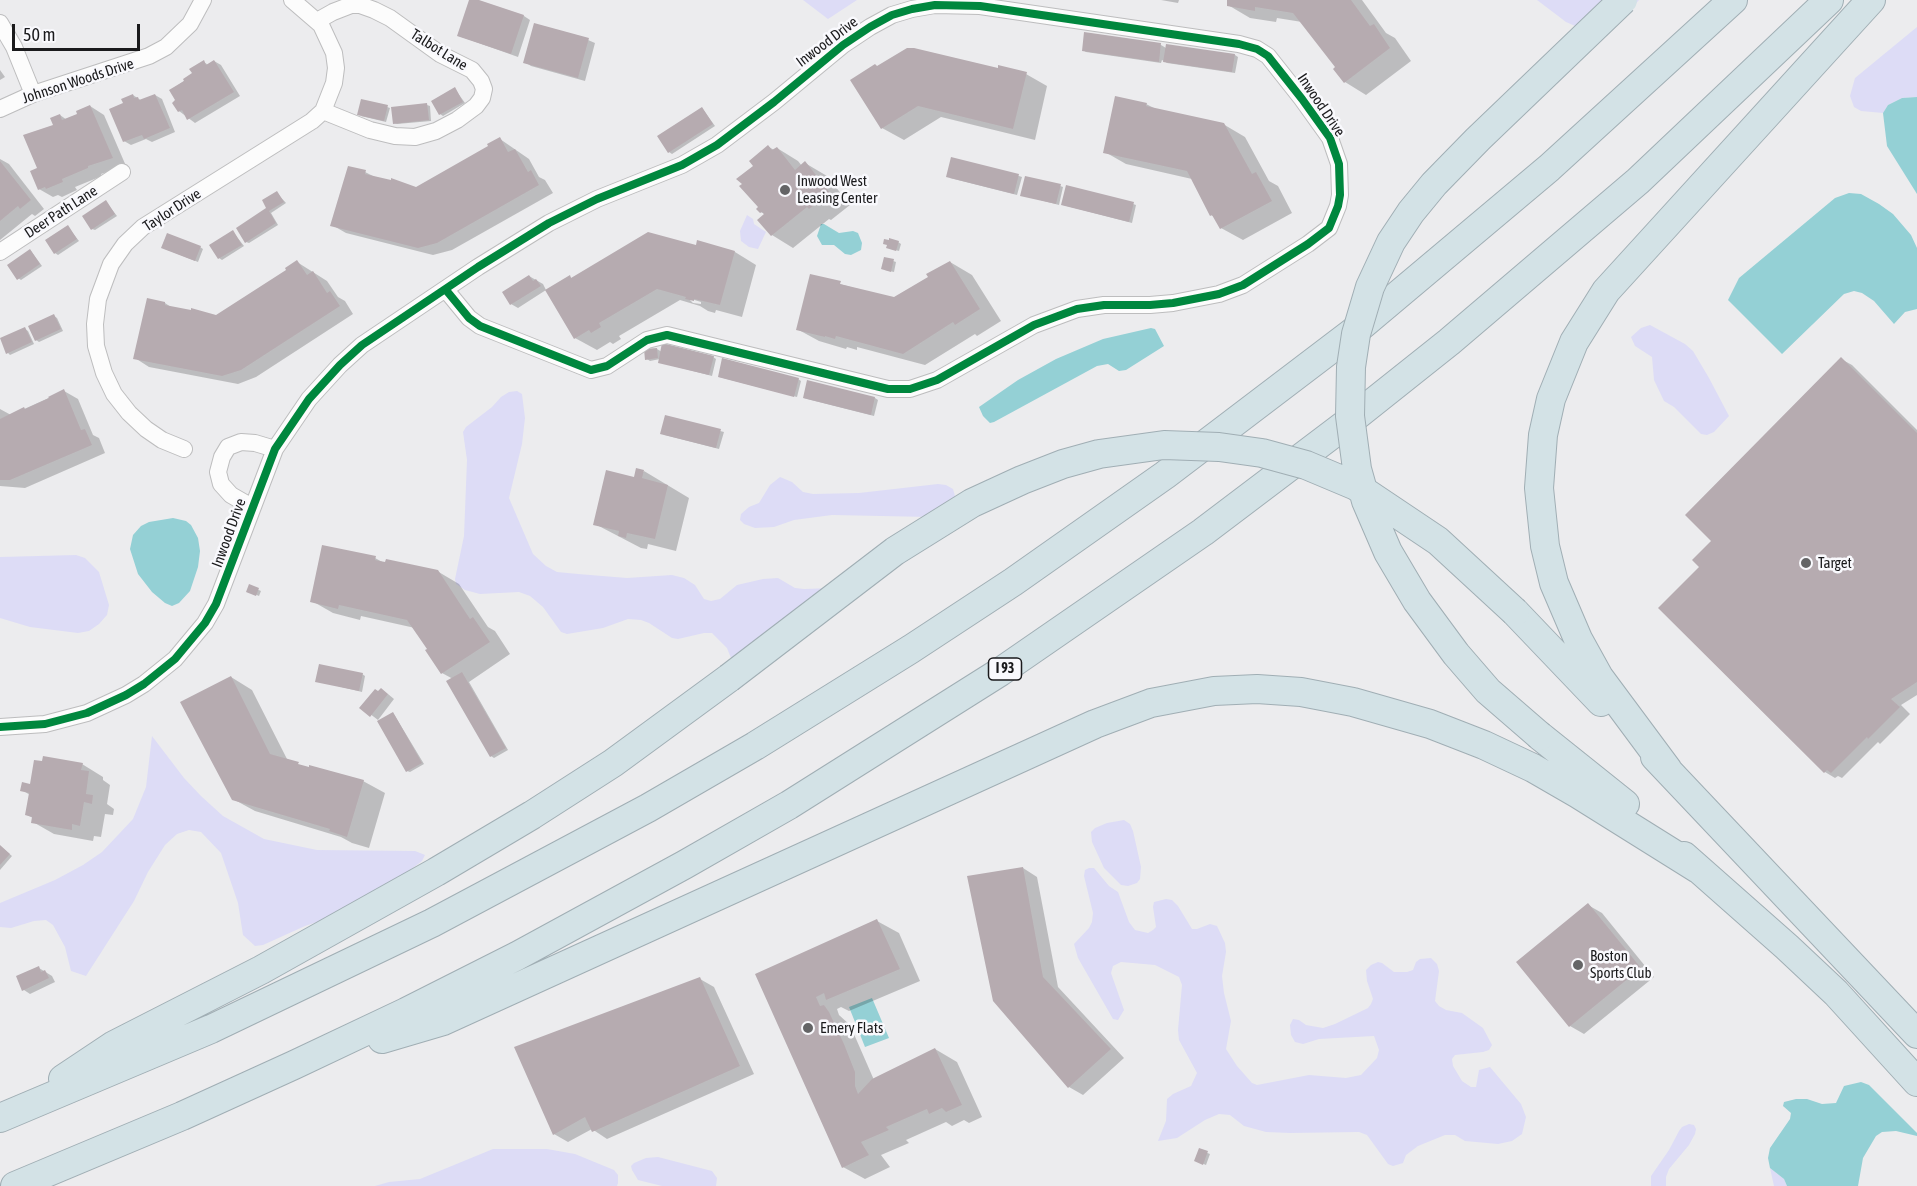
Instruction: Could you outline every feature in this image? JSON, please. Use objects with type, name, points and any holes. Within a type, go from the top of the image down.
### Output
[{"type":"highway","points":[[1623,0],[1434,184],[1411,212],[1391,242],[1370,287],[1360,317],[1351,367],[1350,416],[1354,451],[1366,501],[1388,552],[1417,601],[1456,654],[1488,691],[1540,736],[1654,827],[1787,947],[1836,993],[1917,1082]]},
{"type":"highway","points":[[4,1117],[211,1029],[441,919],[648,808],[902,654],[1013,582],[1139,493],[1263,402],[1361,326],[1549,168],[1733,0]]},
{"type":"highway","name":"I 93","points":[[15,1186],[182,1116],[294,1065],[462,984],[684,866],[789,805],[895,739],[1102,604],[1261,489],[1449,342],[1638,181],[1829,0]]},
{"type":"highway","points":[[1668,770],[1616,702],[1593,667],[1569,620],[1554,583],[1545,546],[1539,488],[1543,435],[1551,399],[1574,342],[1606,291],[1871,0]]},
{"type":"highway","points":[[4,1117],[114,1045],[261,970],[416,884],[532,815],[613,763],[729,678],[895,550],[972,503],[1022,480],[1099,454],[1182,445],[1244,450],[1281,458],[1329,474],[1356,486],[1438,541],[1515,612],[1668,770],[1917,1034]]},
{"type":"highway","points":[[294,1065],[443,1020],[1095,724],[1150,703],[1214,691],[1257,689],[1301,692],[1353,702],[1430,724],[1484,745],[1533,768],[1698,869]]},
{"type":"street","name":"Johnson Woods Drive","points":[[0,109],[33,94],[149,56],[166,47],[184,31],[195,17],[202,0]]},
{"type":"street","name":"Taylor Drive","points":[[184,449],[162,440],[137,421],[121,404],[108,384],[98,353],[96,336],[98,299],[106,275],[125,244],[143,227],[312,122],[323,111],[333,90],[336,68],[332,45],[317,21],[292,0]]},
{"type":"street","name":"Talbot Lane","points":[[317,21],[351,5],[360,5],[374,10],[390,18],[440,54],[472,70],[484,89],[482,98],[476,106],[458,120],[436,131],[415,137],[395,136],[370,130],[323,111]]},
{"type":"street","name":"Inwood Drive","points":[[0,727],[45,724],[87,713],[126,695],[166,666],[186,646],[213,610],[275,449],[309,399],[346,360],[376,334],[446,290],[477,267],[562,215],[682,165],[717,145],[781,96],[825,58],[870,27],[902,12],[935,5],[980,6],[1239,44],[1257,49],[1268,56],[1302,99],[1329,138],[1339,164],[1340,195],[1329,228],[1243,285],[1219,294],[1173,303],[1104,305],[1077,309],[1043,321],[937,381],[910,389],[888,389],[667,335],[647,340],[607,366],[591,370],[480,326],[469,318],[446,290]]},
{"type":"street","points":[[0,23],[14,46],[33,94]]},
{"type":"street","name":"Deer Path Lane","points":[[0,252],[122,172]]},
{"type":"street","name":"Inwood Drive","points":[[252,507],[231,495],[221,484],[218,472],[222,457],[228,447],[241,442],[255,443],[275,449]]},
{"type":"shaded area","points":[[803,0],[857,0],[828,19]]},
{"type":"shaded area","points":[[1537,0],[1639,0],[1631,9],[1582,29],[1566,22]]},
{"type":"shaded area","points":[[1917,27],[1917,97],[1902,98],[1888,105],[1883,113],[1861,111],[1854,107],[1850,96],[1855,78]]},
{"type":"shaded area","points":[[1917,97],[1917,194],[1887,146],[1883,113],[1888,105],[1902,98]]},
{"type":"shaded area","points":[[1849,193],[1861,194],[1879,204],[1893,214],[1911,235],[1917,248],[1917,309],[1905,312],[1894,324],[1874,301],[1862,293],[1854,291],[1844,294],[1782,354],[1728,300],[1739,278],[1835,198]]},
{"type":"shaded area","points":[[747,215],[753,219],[754,224],[766,232],[758,249],[749,247],[741,241],[740,231]]},
{"type":"shaded area","points":[[821,224],[839,233],[853,231],[858,233],[862,243],[861,250],[851,255],[845,254],[834,245],[822,245],[817,236]]},
{"type":"shaded area","points":[[1650,325],[1685,344],[1693,351],[1729,416],[1714,432],[1707,435],[1701,434],[1674,407],[1664,401],[1654,380],[1652,357],[1635,346],[1631,337],[1641,328]]},
{"type":"shaded area","points":[[1155,329],[1164,346],[1126,370],[1119,371],[1108,364],[1097,366],[994,422],[990,423],[983,416],[979,407],[1018,380],[1056,359],[1103,339]]},
{"type":"shaded area","points":[[517,391],[522,394],[525,418],[522,444],[509,498],[533,554],[546,566],[557,572],[627,578],[672,575],[684,578],[695,585],[704,599],[711,601],[720,599],[737,585],[763,579],[778,578],[795,588],[832,588],[739,662],[731,658],[727,648],[712,633],[672,638],[649,623],[628,619],[603,628],[567,634],[561,632],[543,607],[530,596],[519,592],[480,594],[465,590],[456,584],[455,579],[464,536],[467,460],[463,432],[501,397],[509,392]]},
{"type":"shaded area","points":[[780,477],[792,482],[803,492],[813,494],[859,493],[938,484],[953,489],[955,496],[954,501],[930,517],[832,515],[794,520],[774,527],[755,528],[744,524],[740,520],[741,514],[749,507],[759,503],[770,485]]},
{"type":"shaded area","points":[[173,518],[186,521],[191,525],[198,538],[200,551],[198,567],[190,591],[179,603],[172,606],[152,592],[138,574],[130,549],[133,535],[141,526],[149,522]]},
{"type":"shaded area","points":[[76,555],[85,558],[99,572],[109,605],[107,615],[99,624],[89,631],[78,633],[30,627],[0,618],[0,557]]},
{"type":"shaded area","points":[[152,736],[201,796],[223,816],[264,839],[317,850],[415,851],[425,855],[422,861],[405,874],[332,917],[305,926],[263,945],[255,946],[243,935],[238,903],[221,853],[201,832],[189,830],[177,834],[165,845],[134,901],[86,976],[71,971],[65,947],[53,925],[46,920],[11,928],[0,927],[0,903],[55,880],[83,865],[102,852],[133,819],[146,787]]},
{"type":"shaded area","points":[[1124,820],[1130,824],[1133,831],[1141,867],[1140,879],[1137,883],[1128,886],[1121,885],[1104,868],[1092,842],[1091,832],[1107,823]]},
{"type":"shaded area","points":[[1094,868],[1109,886],[1118,892],[1129,922],[1135,930],[1148,933],[1156,927],[1154,902],[1166,899],[1172,900],[1178,906],[1192,929],[1210,924],[1217,926],[1225,943],[1226,952],[1222,976],[1231,1021],[1226,1049],[1237,1066],[1252,1083],[1257,1085],[1309,1075],[1346,1078],[1361,1075],[1377,1058],[1379,1050],[1374,1036],[1319,1039],[1303,1044],[1295,1042],[1291,1035],[1290,1025],[1293,1019],[1306,1025],[1323,1028],[1335,1024],[1368,1008],[1371,1004],[1373,999],[1366,970],[1371,965],[1378,962],[1394,972],[1407,972],[1413,970],[1420,959],[1431,958],[1437,964],[1439,971],[1435,1001],[1446,1010],[1462,1013],[1483,1028],[1492,1045],[1489,1050],[1483,1052],[1455,1055],[1452,1059],[1453,1066],[1462,1081],[1471,1087],[1476,1087],[1479,1070],[1490,1067],[1521,1104],[1526,1117],[1522,1134],[1512,1141],[1498,1144],[1465,1141],[1455,1135],[1445,1135],[1418,1146],[1406,1155],[1403,1163],[1393,1166],[1388,1164],[1367,1135],[1359,1132],[1266,1132],[1244,1126],[1230,1115],[1219,1114],[1177,1138],[1158,1141],[1166,1121],[1167,1099],[1191,1086],[1197,1073],[1179,1040],[1182,985],[1179,977],[1155,965],[1121,962],[1113,966],[1111,973],[1124,1010],[1118,1020],[1113,1019],[1078,958],[1074,944],[1092,922],[1093,913],[1084,876],[1085,870]]},
{"type":"shaded area","points":[[872,998],[889,1038],[865,1047],[849,1007]]},
{"type":"shaded area","points":[[1861,1082],[1869,1085],[1917,1133],[1917,1136],[1896,1131],[1882,1132],[1876,1136],[1863,1158],[1858,1186],[1787,1186],[1784,1179],[1770,1168],[1768,1158],[1770,1148],[1790,1119],[1791,1113],[1783,1106],[1784,1102],[1807,1099],[1822,1104],[1836,1103],[1844,1086]]},
{"type":"shaded area","points":[[1689,1124],[1694,1125],[1695,1134],[1669,1169],[1666,1186],[1651,1186],[1651,1176],[1679,1131]]},
{"type":"shaded area","points":[[493,1149],[547,1149],[575,1154],[614,1170],[618,1175],[618,1183],[617,1186],[375,1186],[389,1182],[420,1179]]},
{"type":"shaded area","points":[[658,1157],[712,1171],[717,1178],[716,1186],[662,1186],[638,1180],[631,1166],[646,1158]]},
{"type":"shaded area","points":[[1770,1168],[1784,1179],[1787,1186],[1774,1186]]},
{"type":"building","points":[[469,0],[479,0],[524,15],[511,54],[457,36]]},
{"type":"building","points":[[1227,0],[1351,0],[1370,26],[1374,24],[1390,48],[1344,83],[1333,69],[1335,67],[1293,13],[1255,7],[1255,11],[1227,6]]},
{"type":"building","points":[[534,23],[589,38],[578,78],[523,63]]},
{"type":"building","points":[[1084,32],[1161,43],[1159,62],[1082,51]]},
{"type":"building","points":[[1166,44],[1235,54],[1232,72],[1163,62]]},
{"type":"building","points":[[907,48],[1027,72],[1013,129],[918,106],[881,129],[850,80]]},
{"type":"building","points":[[204,60],[206,65],[214,60],[234,92],[187,120],[182,110],[178,112],[172,103],[175,100],[169,90],[192,73],[189,69]]},
{"type":"building","points":[[455,87],[463,102],[439,115],[431,101]]},
{"type":"building","points":[[133,94],[134,98],[138,97],[139,100],[155,94],[170,128],[144,139],[142,135],[123,142],[109,109],[123,103],[121,99]]},
{"type":"building","points":[[1115,96],[1147,103],[1146,106],[1224,123],[1252,174],[1256,172],[1272,201],[1220,229],[1212,215],[1210,216],[1187,171],[1103,153]]},
{"type":"building","points":[[361,99],[388,105],[384,121],[357,115]]},
{"type":"building","points":[[427,103],[429,120],[393,124],[391,107]]},
{"type":"building","points":[[90,105],[113,158],[88,166],[62,179],[63,182],[38,190],[30,171],[37,168],[23,135],[53,125],[50,118],[60,114],[62,120]]},
{"type":"building","points":[[702,107],[713,124],[668,153],[657,136]]},
{"type":"building","points":[[500,137],[508,152],[515,149],[528,172],[531,170],[539,185],[437,243],[418,248],[330,226],[348,166],[366,170],[365,174],[391,180],[391,178],[416,187]]},
{"type":"building","name":"Inwood West Leasing Center","points":[[768,145],[772,150],[777,147],[795,170],[805,161],[830,193],[809,209],[807,207],[771,236],[757,220],[764,214],[756,209],[758,207],[739,186],[742,184],[736,179],[753,166],[749,161]]},
{"type":"building","points":[[951,157],[1019,174],[1014,194],[946,177]]},
{"type":"building","points":[[0,161],[31,200],[20,209],[18,206],[0,221]]},
{"type":"building","points":[[1025,176],[1061,184],[1056,204],[1020,196]]},
{"type":"building","points":[[1066,185],[1134,202],[1129,222],[1061,205]]},
{"type":"building","points":[[277,191],[284,202],[269,211],[276,223],[245,243],[236,228],[266,208],[262,200]]},
{"type":"building","points":[[106,200],[115,214],[91,230],[82,216]]},
{"type":"building","points":[[68,225],[77,239],[54,254],[45,240]]},
{"type":"building","points":[[233,230],[242,245],[218,259],[209,245]]},
{"type":"building","points":[[648,232],[696,245],[697,240],[735,251],[720,305],[685,299],[686,297],[657,289],[599,323],[601,327],[591,333],[589,330],[574,339],[545,290],[570,275],[571,278]]},
{"type":"building","points":[[167,233],[201,246],[195,261],[161,248]]},
{"type":"building","points":[[889,238],[899,241],[896,251],[886,248],[887,245],[883,244],[884,239],[889,240]]},
{"type":"building","points":[[30,249],[40,264],[17,280],[7,265]]},
{"type":"building","points":[[884,257],[894,259],[891,272],[881,269]]},
{"type":"building","points":[[297,260],[307,275],[313,271],[327,293],[330,291],[340,306],[241,370],[222,376],[133,359],[147,298],[165,302],[165,305],[191,310],[191,308],[216,315],[286,270],[285,268]]},
{"type":"building","points":[[950,261],[980,309],[955,325],[953,322],[903,354],[836,336],[835,339],[796,330],[810,274],[894,297],[928,277],[926,274]]},
{"type":"building","points":[[529,275],[541,286],[510,305],[502,292]]},
{"type":"building","points":[[54,314],[61,329],[35,341],[28,326]]},
{"type":"building","points":[[25,327],[32,342],[6,354],[0,338]]},
{"type":"building","points":[[662,343],[714,356],[709,375],[658,363]]},
{"type":"building","points":[[657,348],[658,358],[645,360],[644,349]]},
{"type":"building","name":"Target","points":[[1841,357],[1917,433],[1917,682],[1891,699],[1900,707],[1868,739],[1867,737],[1831,773],[1827,770],[1824,773],[1658,608],[1699,567],[1692,560],[1711,541],[1685,515]]},
{"type":"building","points":[[722,358],[799,378],[794,397],[718,377]]},
{"type":"building","points":[[807,380],[875,397],[871,415],[803,398]]},
{"type":"building","points":[[64,389],[81,430],[85,429],[92,445],[10,480],[0,480],[0,419]]},
{"type":"building","points":[[665,415],[721,429],[716,448],[660,434]]},
{"type":"building","points":[[636,468],[644,470],[642,478],[668,485],[655,539],[627,533],[626,538],[618,536],[619,531],[593,525],[606,470],[634,477]]},
{"type":"building","points":[[322,545],[376,556],[375,560],[385,562],[386,559],[438,570],[470,619],[473,617],[490,642],[441,674],[407,620],[339,605],[338,609],[310,602]]},
{"type":"building","points":[[249,584],[259,588],[256,596],[246,592]]},
{"type":"building","points":[[319,664],[363,673],[359,691],[315,682]]},
{"type":"building","points":[[462,672],[506,748],[490,757],[446,681]]},
{"type":"building","points":[[231,676],[270,754],[299,762],[298,764],[364,780],[347,837],[329,831],[330,829],[232,800],[180,702]]},
{"type":"building","points":[[381,688],[388,694],[370,717],[359,708],[375,689],[378,691]]},
{"type":"building","points":[[393,712],[422,763],[406,772],[377,721]]},
{"type":"building","points":[[43,756],[83,763],[81,770],[89,771],[86,794],[93,795],[92,804],[84,802],[80,826],[72,824],[72,830],[31,823],[32,817],[25,815],[29,793],[20,791],[22,782],[30,784],[34,760],[42,761]]},
{"type":"building","points":[[0,845],[10,854],[0,865]]},
{"type":"building","points":[[1023,867],[1043,977],[1111,1049],[1068,1088],[993,1001],[967,876]]},
{"type":"building","name":"Boston Sports Club","points":[[1588,903],[1641,968],[1569,1027],[1516,962]]},
{"type":"building","name":"Emery Flats","points":[[877,919],[900,969],[826,1000],[824,993],[816,997],[820,1006],[824,1005],[829,1012],[844,1044],[855,1072],[855,1086],[858,1094],[872,1079],[935,1048],[962,1105],[946,1112],[942,1108],[929,1114],[927,1109],[886,1127],[889,1130],[861,1142],[869,1155],[842,1168],[755,974]]},
{"type":"building","points":[[39,966],[41,972],[45,970],[49,978],[22,991],[16,976]]},
{"type":"building","points":[[700,977],[740,1066],[592,1132],[585,1117],[553,1135],[514,1047]]},
{"type":"building","points":[[1199,1148],[1208,1151],[1203,1165],[1194,1161]]},
{"type":"cycle path","points":[[0,727],[45,724],[87,713],[144,684],[175,659],[205,623],[216,604],[275,449],[309,399],[362,345],[478,267],[549,223],[597,199],[682,165],[717,145],[843,45],[892,15],[935,5],[980,6],[1239,44],[1257,49],[1268,56],[1330,138],[1339,164],[1340,195],[1329,228],[1243,285],[1219,294],[1173,303],[1104,305],[1077,309],[1034,325],[937,380],[910,389],[888,389],[667,335],[647,340],[607,366],[591,370],[480,326],[469,318],[446,290]]},
{"type":"place","name":"Inwood West Leasing Center","points":[[785,190]]},
{"type":"place","name":"Target","points":[[1806,563]]},
{"type":"place","name":"Boston Sports Club","points":[[1578,965]]},
{"type":"place","name":"Emery Flats","points":[[808,1028]]}]
